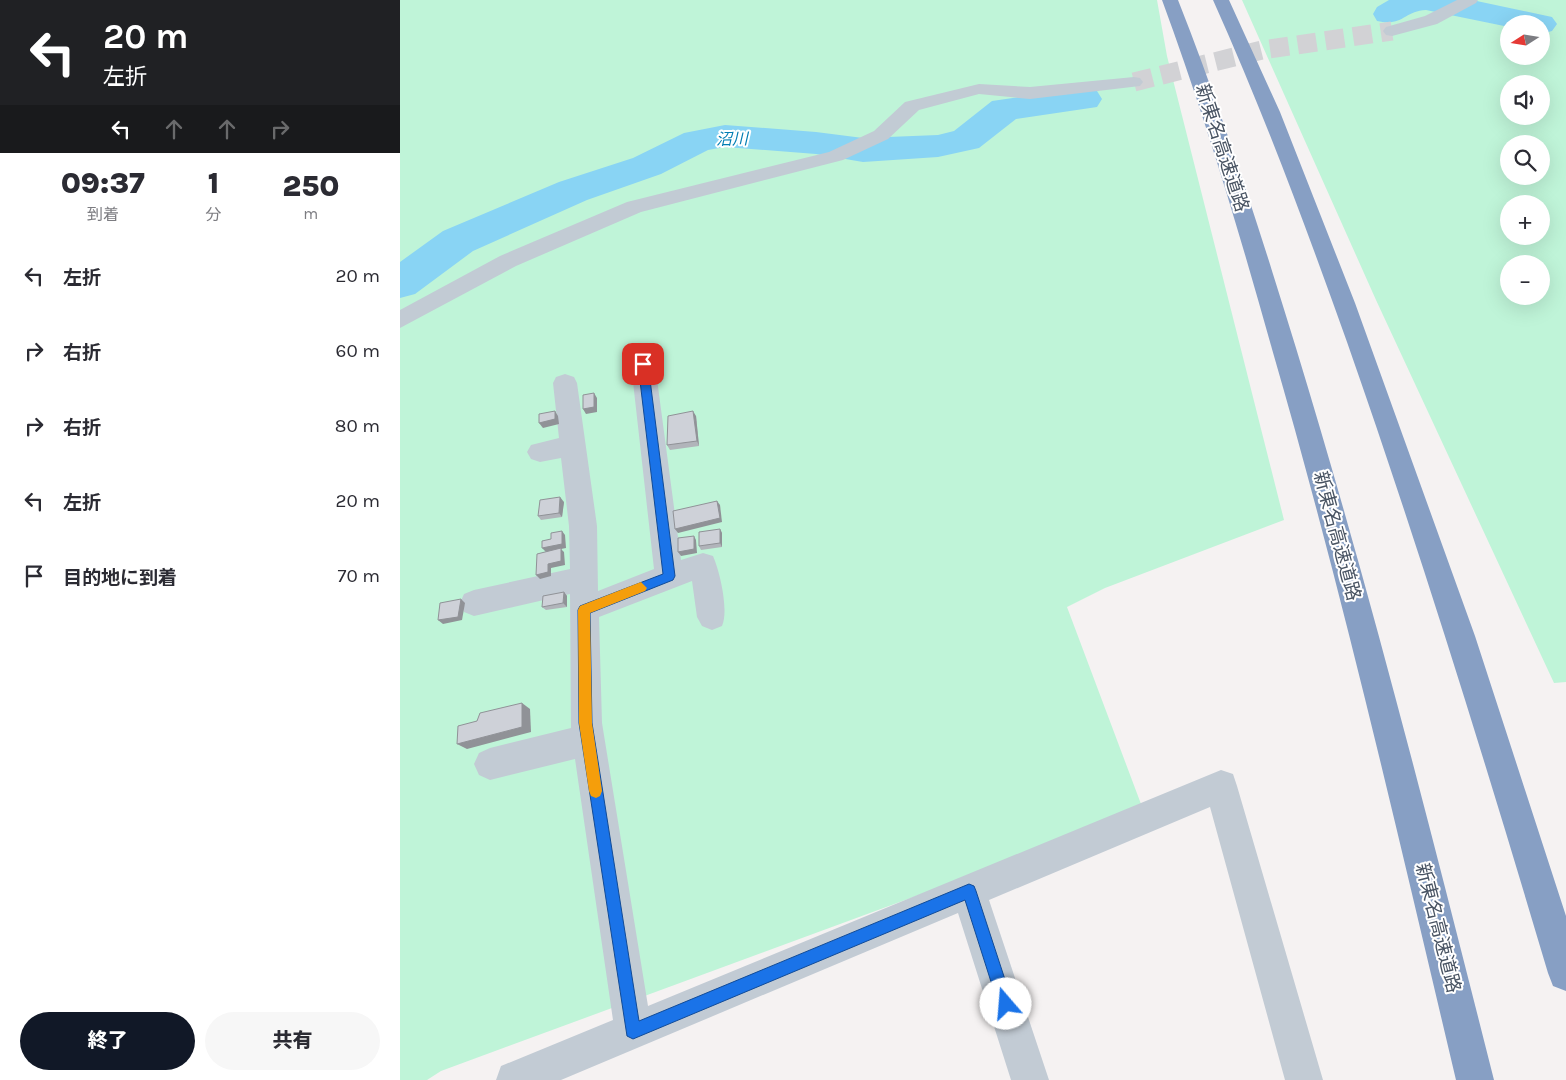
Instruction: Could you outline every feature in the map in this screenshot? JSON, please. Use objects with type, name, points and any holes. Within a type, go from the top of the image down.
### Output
[{"type":"highway","name":"新東名高速道路","points":[[1170,0],[1227,157],[1304,413],[1393,742],[1475,1080]]},
{"type":"highway","points":[[1221,0],[1298,182],[1389,425],[1503,767],[1566,973]]},
{"type":"street","points":[[1392,31],[1431,20],[1470,0]]},
{"type":"street","points":[[400,320],[508,261],[634,206],[836,156],[881,135],[912,106],[979,89],[1030,93],[1134,82]]},
{"type":"street","points":[[643,364],[669,576]]},
{"type":"street","points":[[565,383],[583,526],[588,740],[633,1031]]},
{"type":"street","points":[[540,452],[572,445]]},
{"type":"street","points":[[584,610],[669,576],[703,565],[712,616]]},
{"type":"street","points":[[474,603],[584,579]]},
{"type":"street","points":[[490,764],[588,740]]},
{"type":"street","points":[[515,1080],[1221,786],[1304,1080]]},
{"type":"street","points":[[969,891],[1030,1080]]},
{"type":"green space","points":[[400,0],[1157,0],[1167,56],[1284,520],[1105,588],[1067,607],[1144,812],[441,1071],[427,1080],[400,1080]]},
{"type":"green space","points":[[1242,0],[1566,0],[1566,682],[1554,683],[1376,300]]},
{"type":"building","points":[[594,393],[594,407],[583,409],[583,395]]},
{"type":"building","points":[[555,411],[555,419],[539,423],[539,414]]},
{"type":"building","points":[[693,411],[697,441],[667,445],[668,416]]},
{"type":"building","points":[[560,497],[559,513],[538,516],[540,500]]},
{"type":"building","points":[[717,501],[720,518],[675,529],[673,511]]},
{"type":"building","points":[[720,529],[720,543],[699,546],[699,532]]},
{"type":"building","points":[[562,531],[562,544],[542,548],[542,541],[551,539],[551,533]]},
{"type":"building","points":[[694,536],[694,549],[678,552],[678,538]]},
{"type":"building","points":[[561,548],[561,561],[548,564],[548,572],[536,575],[537,554]]},
{"type":"building","points":[[564,592],[563,603],[542,607],[543,596]]},
{"type":"building","points":[[461,599],[458,617],[438,620],[440,603]]},
{"type":"building","points":[[522,703],[522,727],[457,744],[458,726],[477,721],[480,713]]},
{"type":"waterway","name":"沼川","points":[[1389,14],[1409,1],[1426,0],[1500,16]]},
{"type":"waterway","name":"沼川","points":[[400,283],[458,241],[573,191],[647,166],[697,141],[725,136],[816,143],[863,150],[938,146],[966,140],[1005,109],[1084,99]]},
{"type":"tunnel","points":[[1134,82],[1262,50],[1392,31]]},
{"type":"slow traffic","points":[[596,791],[586,723],[584,610],[641,588]]},
{"type":"route","points":[[643,364],[669,576],[584,610],[586,723],[633,1031],[969,891],[1006,1004]]}]
